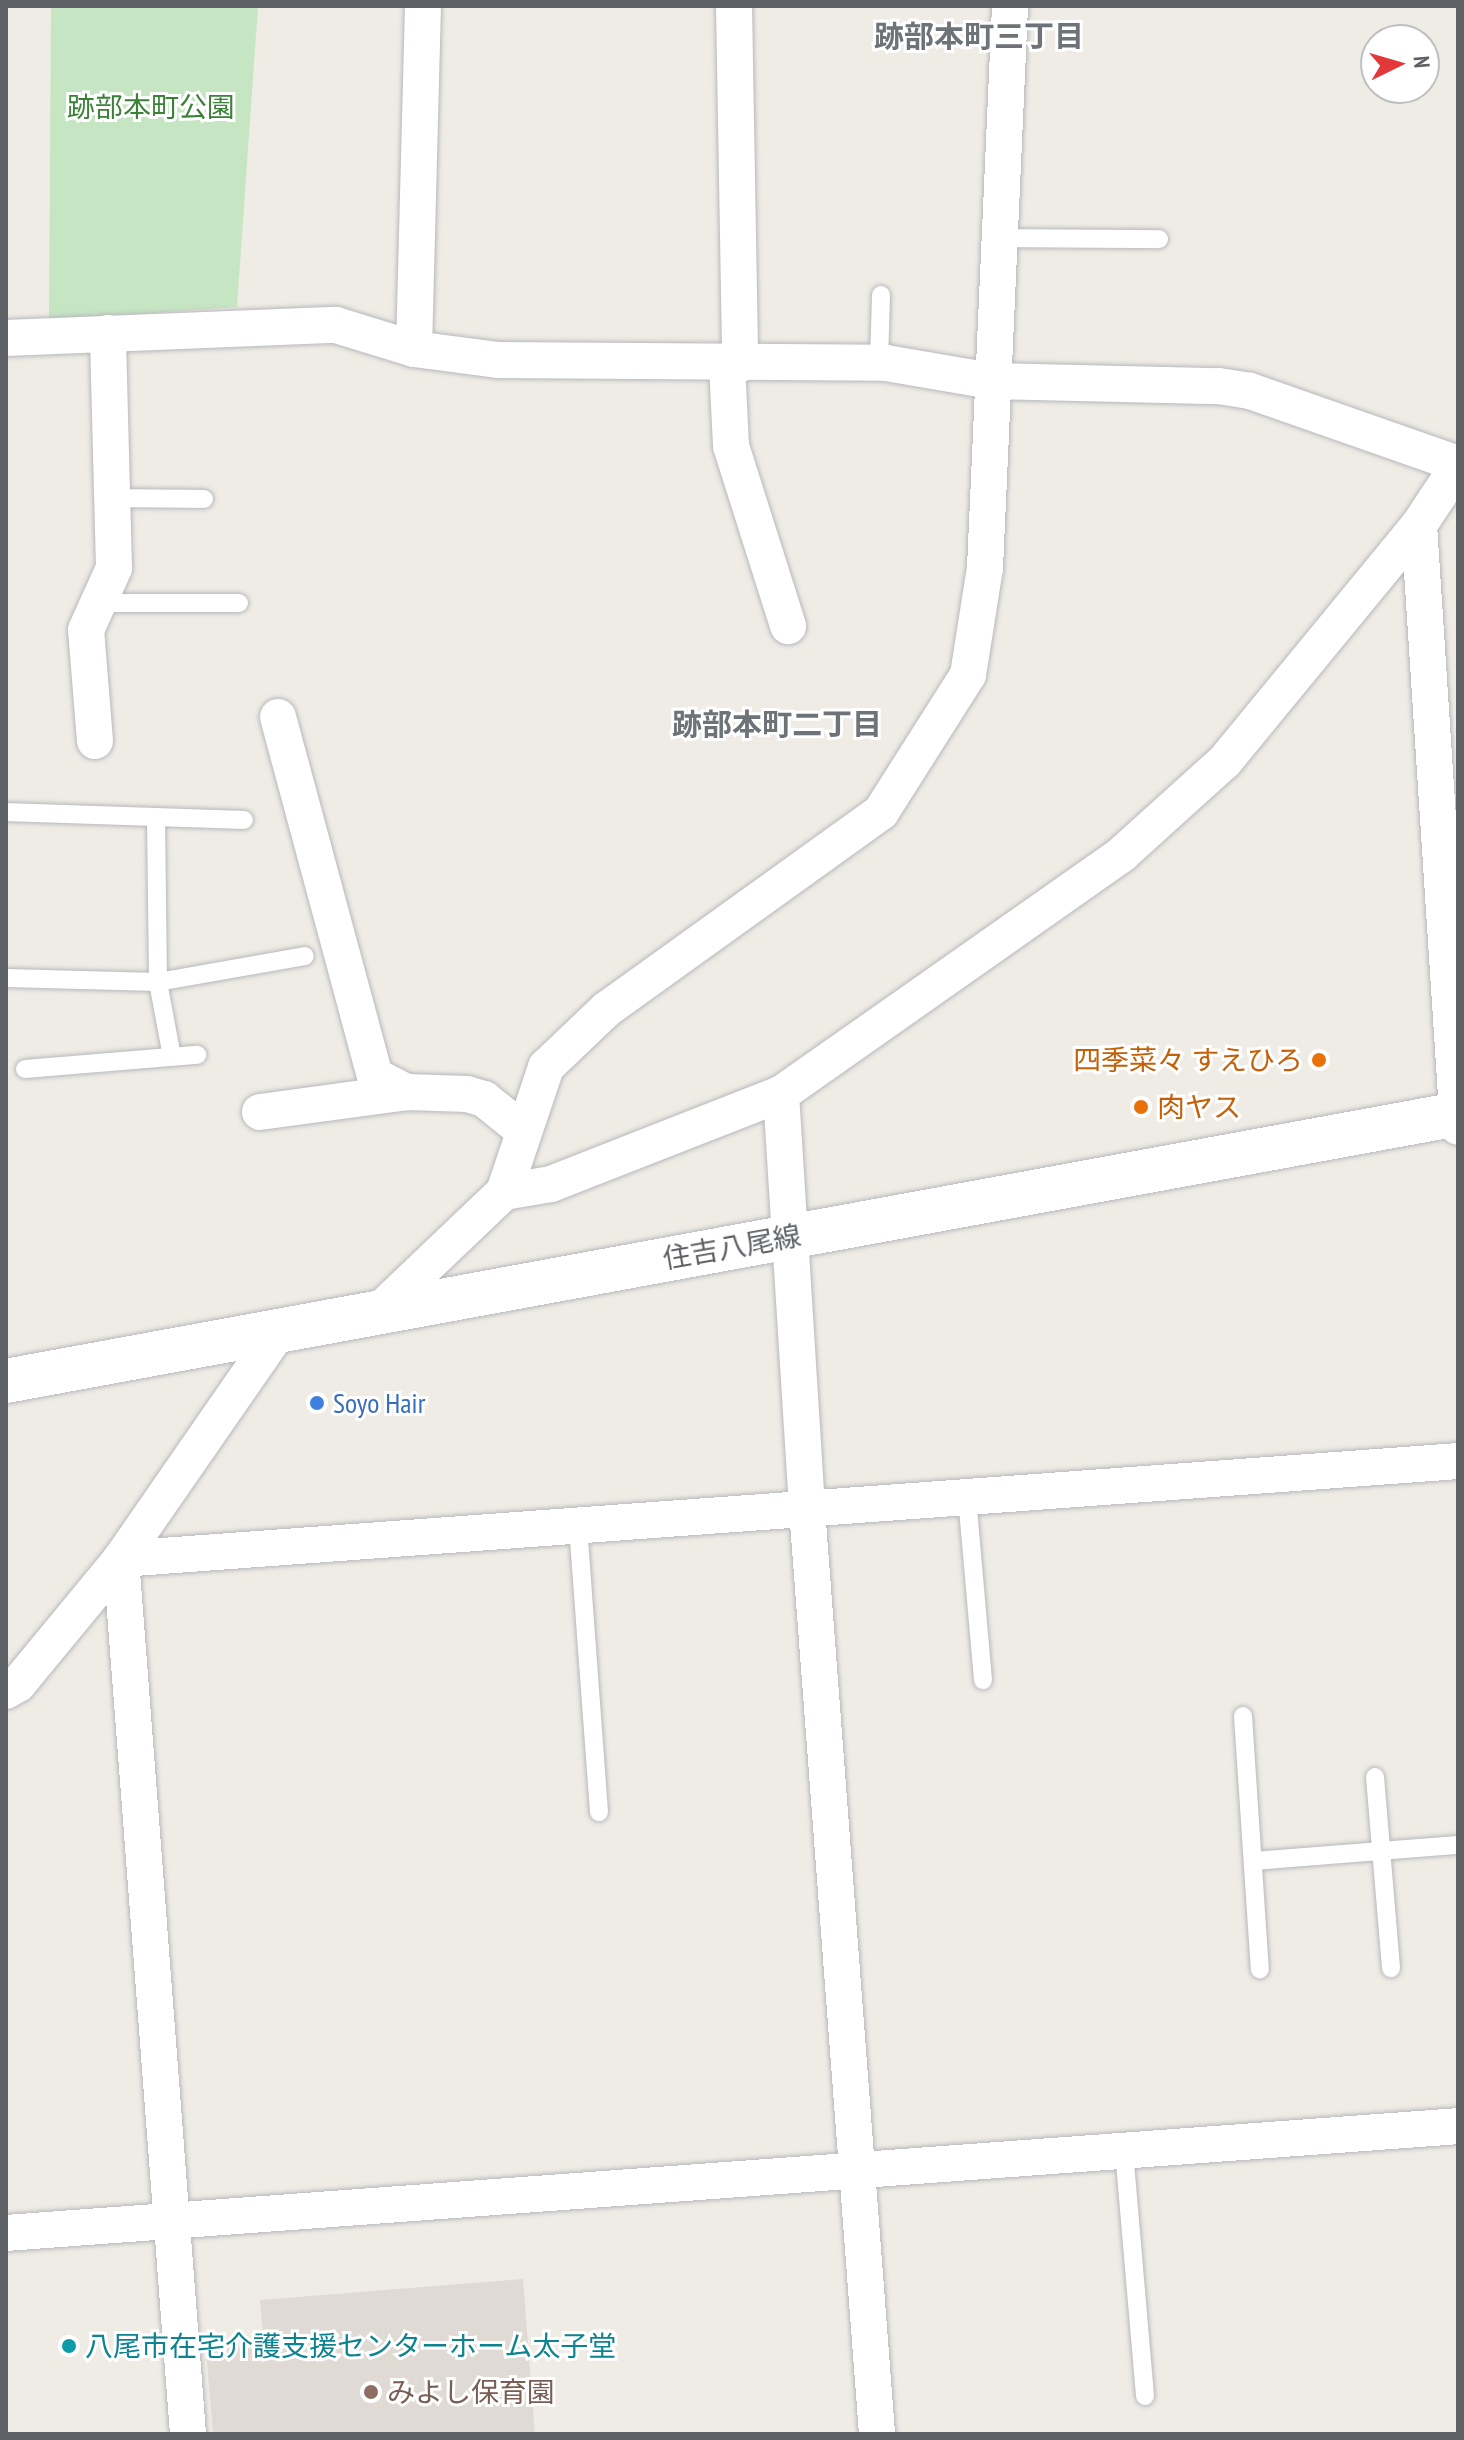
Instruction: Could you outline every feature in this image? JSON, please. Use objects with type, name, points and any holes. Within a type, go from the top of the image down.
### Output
[{"type":"main road","name":"住吉八尾線","points":[[6,1381],[276,1335],[378,1312],[1458,1114]]},
{"type":"street","points":[[414,349],[423,6]]},
{"type":"street","points":[[734,6],[734,364],[731,446],[788,626]]},
{"type":"street","points":[[378,1312],[504,1192],[546,1067],[607,1009],[881,812],[968,675],[985,568],[1010,6]]},
{"type":"street","points":[[6,338],[336,325],[414,349],[497,360],[879,363],[991,381],[1250,391],[1458,465],[1419,525],[1225,761],[1122,854],[781,1094],[551,1184],[504,1192]]},
{"type":"street","points":[[95,741],[86,630],[114,568],[108,333]]},
{"type":"street","points":[[1419,525],[1448,808],[1458,1127]]},
{"type":"street","points":[[278,717],[375,1076],[407,1092]]},
{"type":"street","points":[[260,1112],[407,1092],[484,1099],[524,1131]]},
{"type":"street","points":[[781,1094],[787,1237],[877,2434]]},
{"type":"street","points":[[6,1691],[18,1684],[121,1559],[276,1335]]},
{"type":"street","points":[[121,1559],[1458,1461]]},
{"type":"street","points":[[121,1559],[188,2434]]},
{"type":"street","points":[[6,2233],[1458,2126]]},
{"type":"lane","points":[[998,238],[1159,239]]},
{"type":"lane","points":[[879,363],[881,295]]},
{"type":"lane","points":[[112,498],[204,499]]},
{"type":"lane","points":[[99,603],[239,603]]},
{"type":"lane","points":[[6,812],[244,820]]},
{"type":"lane","points":[[156,817],[158,982],[172,1057]]},
{"type":"lane","points":[[6,978],[158,982],[305,956]]},
{"type":"lane","points":[[25,1069],[197,1055]]},
{"type":"lane","points":[[967,1497],[983,1680]]},
{"type":"lane","points":[[578,1526],[599,1812]]},
{"type":"lane","points":[[1243,1716],[1260,1969]]},
{"type":"lane","points":[[1375,1777],[1391,1968]]},
{"type":"lane","points":[[1253,1861],[1458,1845]]},
{"type":"lane","points":[[1124,2151],[1145,2396]]},
{"type":"shaded area","name":"みよし保育園","points":[[523,2279],[535,2434],[213,2434],[206,2350],[264,2345],[260,2300]]},
{"type":"green space","name":"跡部本町公園","points":[[51,6],[258,6],[237,307],[49,320]]},
{"type":"place","name":"四季菜々 すえひろ","points":[[1319,1060]]},
{"type":"place","name":"肉ヤス","points":[[1141,1107]]},
{"type":"place","name":"Soyo Hair","points":[[317,1403]]},
{"type":"place","name":"八尾市在宅介護支援センターホーム太子堂","points":[[69,2346]]},
{"type":"place","name":"みよし保育園","points":[[371,2392]]},
{"type":"district","name":"跡部本町三丁目","points":[[979,36]]},
{"type":"district","name":"跡部本町二丁目","points":[[777,724]]}]
